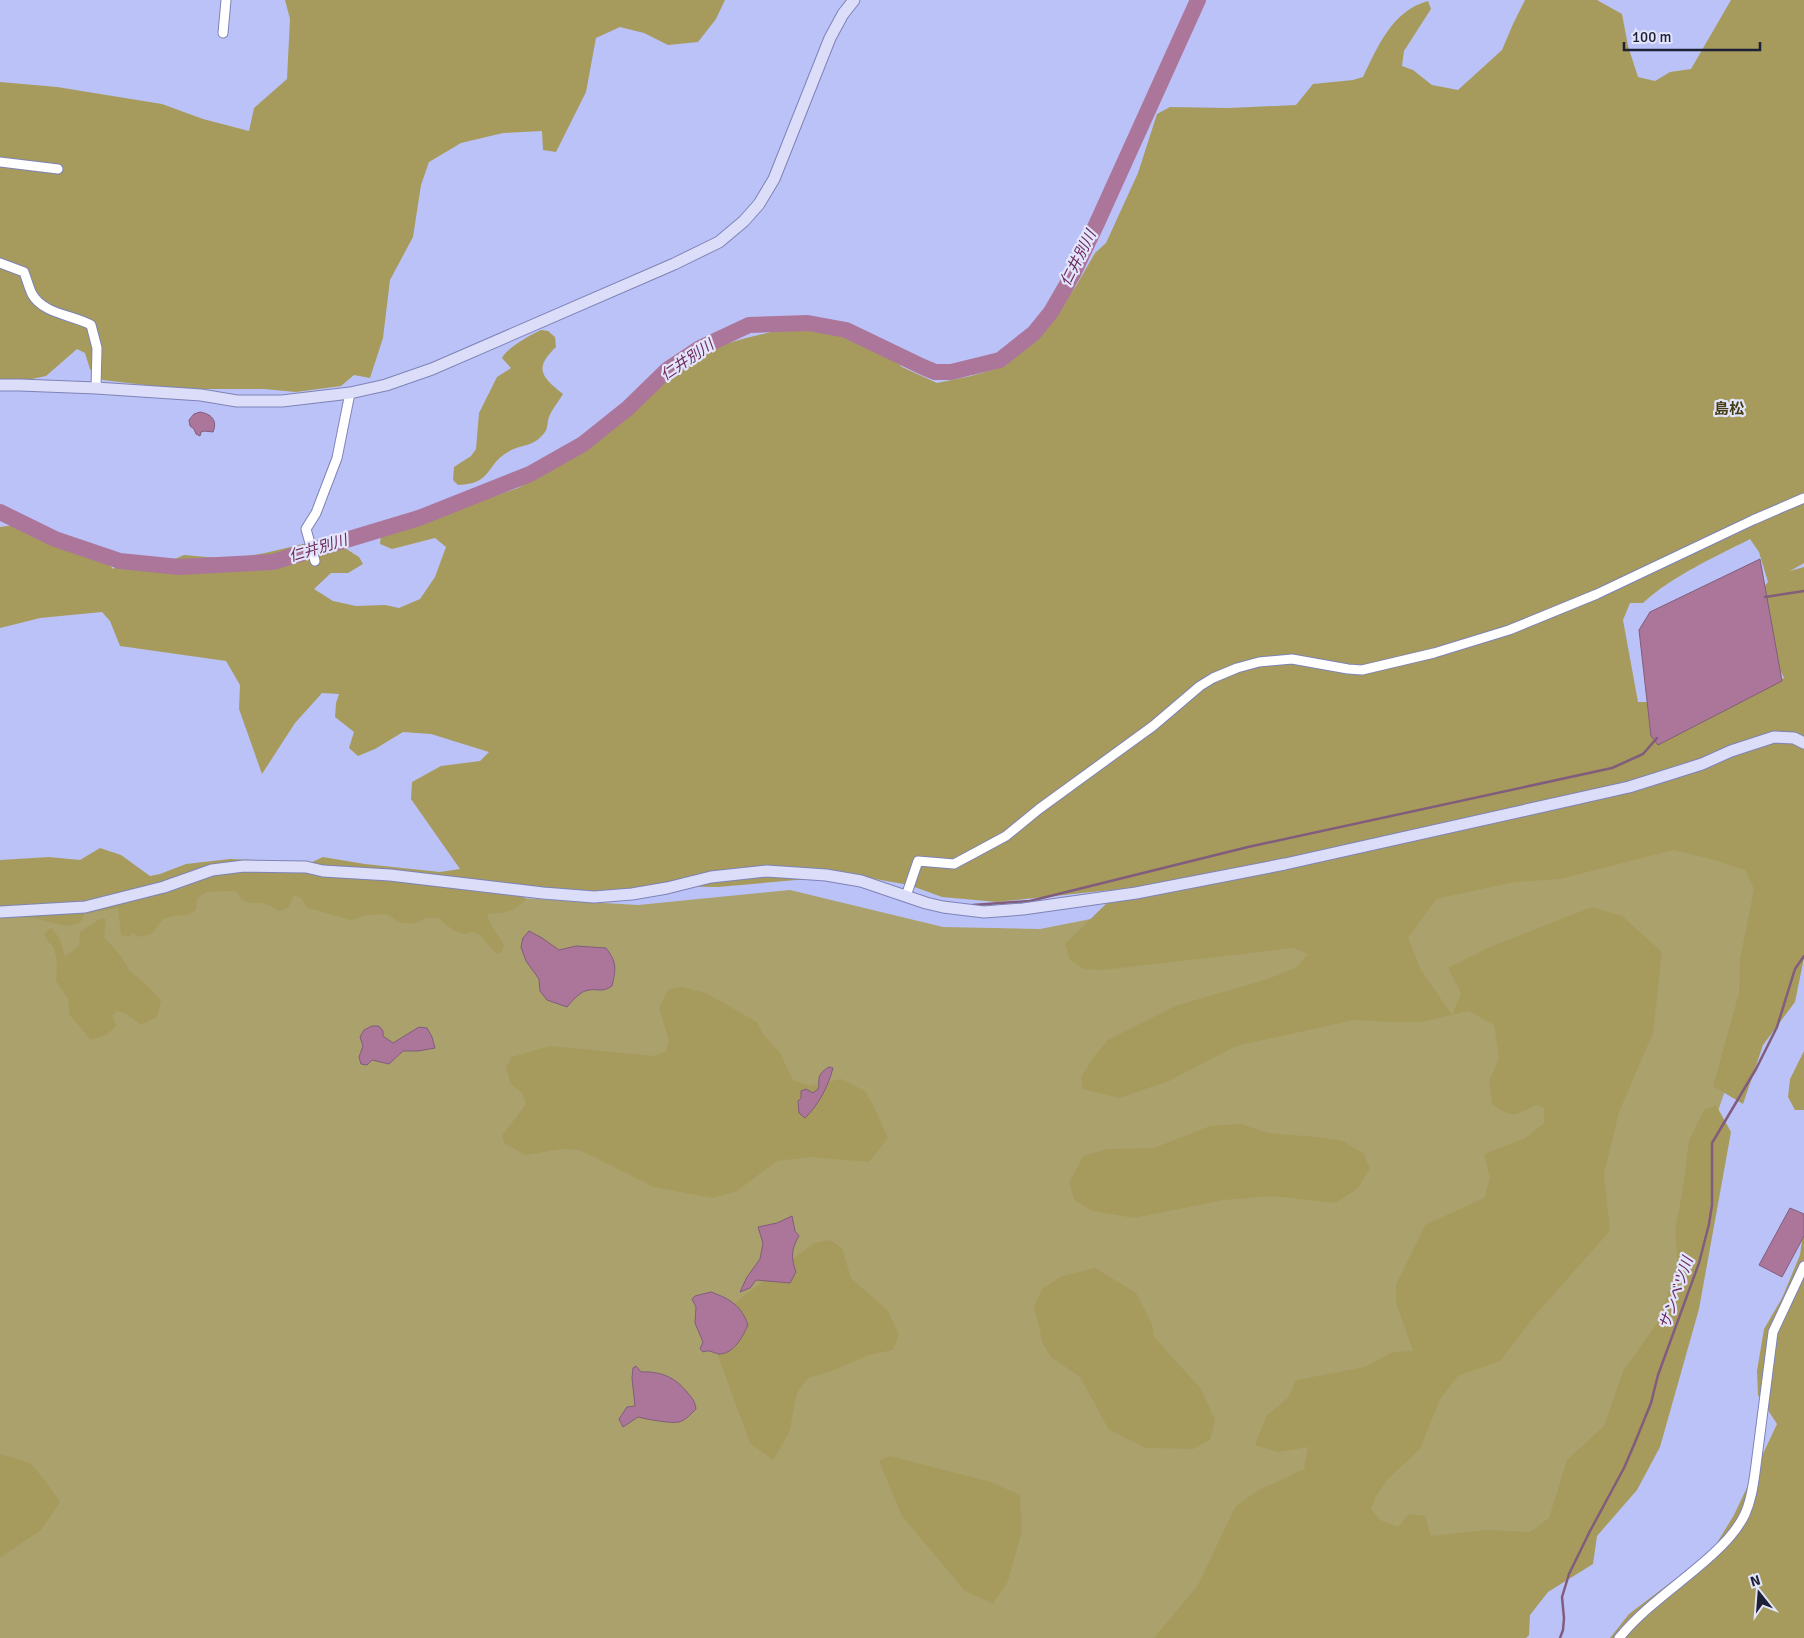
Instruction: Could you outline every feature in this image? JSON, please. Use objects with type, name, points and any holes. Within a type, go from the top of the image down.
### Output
[{"type":"street","points":[[223,34],[226,0]]},
{"type":"street","points":[[0,386],[96,388],[200,395],[236,401],[282,401],[350,393],[386,385],[432,369],[674,264],[718,242],[744,221],[760,204],[774,179],[830,38],[843,14],[854,0]]},
{"type":"street","points":[[0,162],[58,169]]},
{"type":"street","points":[[0,262],[24,272],[33,296],[43,306],[91,325],[97,348],[96,388]]},
{"type":"street","points":[[314,560],[306,529],[316,513],[337,458],[350,393]]},
{"type":"street","points":[[906,896],[918,861],[954,864],[1006,836],[1038,809],[1146,731],[1200,686],[1213,678],[1236,668],[1260,662],[1292,659],[1362,670],[1434,653],[1509,630],[1597,594],[1804,498]]},
{"type":"street","points":[[0,912],[85,907],[164,887],[212,870],[244,866],[306,867],[323,872],[390,875],[594,897],[632,894],[711,877],[767,871],[826,875],[861,881],[942,907],[984,912],[1023,909],[1136,893],[1285,864],[1629,787],[1702,764],[1731,751],[1774,737],[1794,738],[1804,743]]},
{"type":"street","points":[[1619,1638],[1641,1615],[1691,1574],[1729,1539],[1745,1514],[1752,1494],[1756,1473],[1773,1332],[1804,1266]]},
{"type":"shaded area","points":[[285,0],[725,0],[716,19],[698,42],[668,45],[644,33],[620,27],[596,38],[586,92],[556,152],[543,150],[542,131],[503,133],[461,143],[429,162],[421,185],[413,237],[390,280],[383,338],[370,378],[354,375],[341,386],[296,392],[264,389],[178,389],[103,380],[90,369],[85,353],[77,349],[46,376],[27,380],[0,381],[0,82],[57,87],[162,104],[203,119],[249,131],[254,108],[287,79],[290,19]]},
{"type":"shaded area","points":[[1525,0],[1597,0],[1622,14],[1628,46],[1638,77],[1655,81],[1670,72],[1691,69],[1731,0],[1804,0],[1804,563],[1790,571],[1804,567],[1804,958],[1795,1002],[1763,1045],[1743,1104],[1713,1086],[1739,993],[1740,959],[1754,889],[1745,870],[1673,850],[1560,879],[1515,882],[1436,899],[1408,938],[1421,970],[1452,1015],[1421,1022],[1354,1020],[1236,1046],[1169,1081],[1119,1098],[1083,1089],[1081,1077],[1095,1055],[1108,1040],[1175,1006],[1268,979],[1297,967],[1308,954],[1294,948],[1102,970],[1084,969],[1070,960],[1065,944],[1111,899],[1111,890],[997,902],[942,897],[909,885],[853,875],[718,887],[651,886],[602,894],[520,893],[526,899],[513,910],[504,913],[487,914],[504,945],[502,952],[496,954],[480,935],[473,932],[464,934],[454,931],[438,918],[426,918],[414,924],[399,922],[386,914],[366,915],[351,920],[308,908],[301,898],[294,895],[288,908],[279,911],[257,902],[248,903],[241,899],[237,891],[207,892],[197,898],[196,910],[186,915],[163,919],[152,933],[141,937],[132,933],[129,937],[121,935],[118,908],[85,914],[80,923],[66,926],[33,918],[0,915],[0,860],[49,857],[80,860],[100,848],[121,855],[150,876],[186,864],[230,859],[312,862],[323,857],[365,864],[440,872],[460,869],[411,799],[412,782],[441,766],[480,761],[489,752],[431,734],[403,732],[375,749],[358,756],[349,748],[354,732],[335,717],[339,694],[322,693],[295,723],[262,774],[239,709],[240,685],[226,661],[120,646],[110,621],[102,612],[40,618],[0,628],[0,527],[15,525],[72,552],[110,565],[113,569],[129,555],[170,561],[184,555],[230,559],[329,538],[359,557],[363,564],[348,573],[331,573],[314,589],[333,601],[356,606],[385,605],[399,608],[420,599],[435,577],[446,547],[435,538],[392,549],[380,544],[381,535],[518,488],[567,460],[606,432],[626,403],[677,366],[712,348],[784,329],[854,334],[887,353],[902,367],[937,383],[1005,366],[1036,340],[1076,286],[1095,253],[1106,243],[1138,173],[1157,114],[1170,107],[1229,108],[1296,105],[1313,84],[1353,80],[1363,77],[1374,53],[1396,21],[1415,6],[1428,1],[1431,9],[1404,51],[1402,66],[1413,70],[1432,85],[1458,90],[1502,50]],"holes":[[[1750,539],[1759,552],[1768,582],[1759,593],[1767,644],[1784,678],[1771,683],[1654,702],[1638,702],[1623,620],[1630,603],[1643,603],[1654,593],[1680,576]]]},
{"type":"shaded area","points":[[541,330],[548,331],[555,337],[556,347],[544,361],[543,372],[550,383],[563,394],[550,414],[546,430],[536,441],[513,449],[501,457],[483,478],[469,484],[458,485],[453,480],[454,467],[471,456],[476,449],[479,413],[497,377],[511,368],[502,358],[525,338]]},
{"type":"shaded area","points":[[200,412],[213,418],[215,424],[213,432],[204,431],[201,432],[200,436],[190,426],[189,420],[194,414]]},
{"type":"shaded area","points":[[1760,559],[1782,681],[1658,745],[1651,736],[1639,630],[1650,612]]},
{"type":"shaded area","points":[[1762,777],[1749,1022],[1710,1134],[1688,1268],[1561,1509],[1518,1560],[1246,1638],[0,1638],[0,918],[34,916],[215,880],[638,905],[790,890],[943,927],[1040,929],[1379,862]]},
{"type":"shaded area","points":[[1592,907],[1622,916],[1662,952],[1653,1033],[1619,1112],[1604,1174],[1610,1231],[1537,1313],[1500,1361],[1458,1376],[1440,1399],[1420,1449],[1388,1479],[1376,1496],[1371,1509],[1380,1520],[1398,1527],[1409,1514],[1425,1516],[1431,1536],[1486,1530],[1530,1532],[1549,1518],[1567,1460],[1604,1426],[1623,1371],[1658,1322],[1678,1266],[1675,1230],[1689,1141],[1704,1110],[1716,1105],[1731,1132],[1699,1309],[1660,1447],[1637,1490],[1597,1536],[1593,1564],[1548,1592],[1530,1615],[1529,1635],[1526,1638],[1154,1638],[1198,1585],[1235,1507],[1257,1491],[1304,1469],[1308,1447],[1278,1452],[1255,1445],[1267,1415],[1288,1398],[1296,1380],[1365,1367],[1393,1352],[1413,1351],[1396,1303],[1396,1285],[1425,1225],[1484,1198],[1490,1178],[1484,1154],[1524,1139],[1544,1123],[1544,1108],[1536,1105],[1523,1112],[1509,1114],[1492,1104],[1489,1081],[1499,1058],[1494,1025],[1469,1011],[1452,1015],[1461,993],[1448,968],[1490,947]]},
{"type":"shaded area","points":[[100,919],[106,919],[104,937],[121,956],[129,970],[152,990],[161,1001],[157,1017],[141,1025],[125,1013],[116,1011],[112,1016],[116,1025],[108,1034],[90,1039],[69,1014],[68,999],[56,981],[57,964],[54,947],[47,941],[44,934],[51,928],[60,940],[64,955],[67,955],[79,946],[80,932]]},
{"type":"shaded area","points":[[529,931],[559,950],[576,946],[606,948],[615,966],[612,986],[605,990],[585,991],[567,1007],[547,1000],[540,991],[539,979],[526,961],[521,947],[523,938]]},
{"type":"shaded area","points":[[682,987],[706,993],[757,1022],[763,1034],[780,1053],[793,1080],[810,1086],[841,1079],[865,1091],[888,1138],[869,1162],[810,1157],[777,1161],[737,1191],[713,1198],[654,1187],[580,1150],[562,1149],[526,1155],[505,1144],[502,1136],[526,1104],[523,1094],[511,1084],[506,1068],[512,1057],[550,1046],[654,1056],[666,1052],[669,1040],[659,1008],[669,989]]},
{"type":"shaded area","points":[[372,1026],[379,1026],[383,1031],[383,1036],[393,1043],[419,1027],[427,1028],[435,1048],[403,1051],[389,1064],[372,1060],[367,1065],[361,1064],[359,1057],[363,1046],[360,1037],[364,1030]]},
{"type":"shaded area","points":[[1804,1051],[1804,1110],[1795,1110],[1788,1097],[1790,1079]]},
{"type":"shaded area","points":[[829,1067],[833,1068],[826,1088],[815,1107],[805,1118],[799,1113],[798,1101],[801,1098],[801,1091],[806,1089],[813,1093],[819,1088],[820,1076]]},
{"type":"shaded area","points":[[1241,1124],[1268,1133],[1343,1141],[1363,1153],[1370,1168],[1358,1188],[1336,1203],[1272,1196],[1224,1200],[1134,1218],[1093,1211],[1075,1201],[1069,1183],[1083,1156],[1108,1149],[1154,1148],[1210,1126]]},
{"type":"shaded area","points":[[1790,1208],[1804,1214],[1804,1236],[1782,1277],[1759,1265]]},
{"type":"shaded area","points":[[792,1216],[795,1231],[799,1236],[794,1245],[793,1254],[796,1272],[790,1283],[756,1280],[750,1288],[740,1292],[747,1277],[760,1259],[763,1243],[758,1227],[777,1223]]},
{"type":"shaded area","points":[[1804,1226],[1804,1638],[1610,1638],[1629,1614],[1712,1551],[1734,1515],[1777,1424],[1758,1395],[1757,1371],[1764,1329],[1782,1298],[1800,1255]]},
{"type":"shaded area","points":[[830,1240],[842,1248],[851,1278],[888,1311],[899,1335],[893,1350],[868,1355],[835,1370],[808,1378],[797,1393],[789,1433],[773,1460],[750,1443],[711,1337],[736,1302],[814,1243]]},
{"type":"shaded area","points":[[1095,1268],[1136,1293],[1152,1324],[1154,1337],[1201,1389],[1215,1420],[1210,1440],[1193,1449],[1146,1448],[1109,1430],[1080,1377],[1051,1357],[1043,1344],[1034,1307],[1042,1289],[1062,1276]]},
{"type":"shaded area","points":[[711,1292],[724,1297],[734,1304],[742,1312],[748,1325],[733,1348],[719,1354],[703,1352],[700,1349],[703,1342],[695,1323],[696,1307],[692,1299],[695,1296]]},
{"type":"shaded area","points":[[636,1366],[641,1372],[661,1374],[677,1382],[692,1398],[696,1409],[679,1422],[665,1422],[638,1417],[623,1427],[619,1419],[627,1407],[635,1406],[632,1378],[633,1368]]},
{"type":"shaded area","points":[[0,1454],[30,1463],[60,1502],[41,1530],[0,1558]]},
{"type":"shaded area","points":[[890,1456],[991,1482],[1020,1495],[1022,1531],[1008,1581],[993,1604],[964,1590],[902,1516],[879,1461]]},
{"type":"waterway","name":"仁井別川","points":[[0,512],[55,539],[120,561],[179,567],[273,562],[419,518],[530,474],[583,444],[628,408],[667,370],[700,348],[749,325],[808,323],[846,330],[935,372],[951,372],[1000,360],[1034,333],[1051,312],[1073,274],[1198,0]]},
{"type":"waterway","points":[[1765,597],[1804,591]]},
{"type":"waterway","points":[[973,905],[1030,901],[1248,847],[1612,768],[1643,754],[1657,738]]},
{"type":"waterway","name":"サンベツ川","points":[[1560,1638],[1564,1618],[1562,1597],[1569,1574],[1624,1468],[1636,1440],[1651,1403],[1658,1375],[1699,1263],[1712,1205],[1712,1143],[1756,1069],[1777,1027],[1795,969],[1804,956]]},
{"type":"district","name":"島松","points":[[1729,409]]}]
